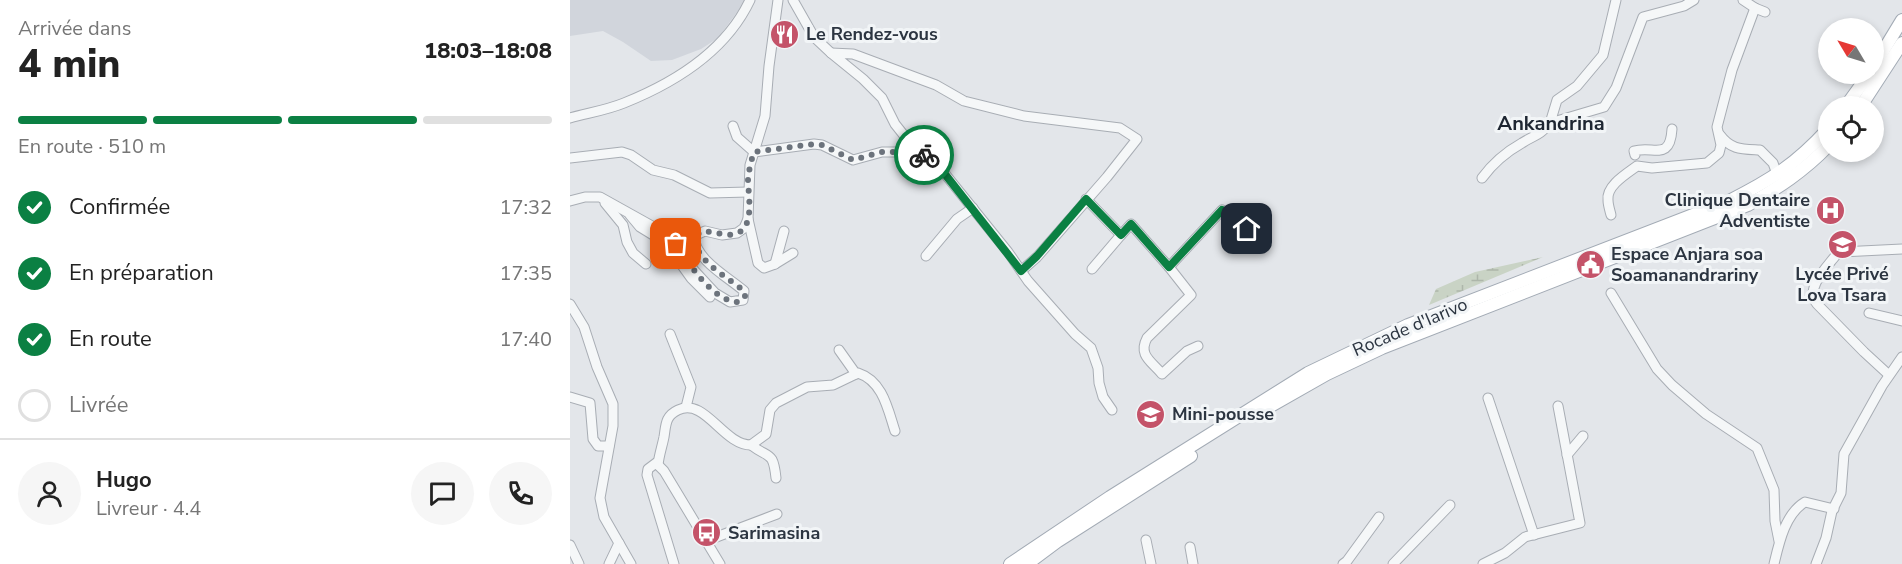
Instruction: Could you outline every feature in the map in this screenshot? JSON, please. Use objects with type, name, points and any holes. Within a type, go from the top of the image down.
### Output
[{"type":"main road","points":[[1884,50],[1902,20]]},
{"type":"main road","points":[[1868,96],[1902,43]]},
{"type":"main road","name":"Rocade d'Iarivo","points":[[1010,564],[1110,497],[1279,390],[1318,368],[1408,325],[1729,201],[1778,174],[1804,154],[1818,139]]},
{"type":"main road","name":"Rocade d'Iarivo","points":[[1027,564],[1224,434],[1327,374],[1412,335],[1748,205],[1788,181],[1818,156]]},
{"type":"street","points":[[570,117],[622,104],[678,76],[726,38],[743,15],[750,0]]},
{"type":"street","points":[[777,0],[765,116],[750,165],[748,219],[758,263],[764,268],[776,264],[793,253]]},
{"type":"street","points":[[793,0],[814,37],[882,98],[895,124],[914,148],[937,164],[1028,281],[1075,334],[1091,348],[1098,368],[1103,397],[1112,410]]},
{"type":"street","points":[[1482,178],[1495,162],[1524,141],[1540,135],[1550,123],[1557,100],[1577,86],[1603,54],[1616,0]]},
{"type":"street","points":[[1550,123],[1604,107],[1616,88],[1643,17],[1684,6],[1694,0]]},
{"type":"street","points":[[1743,0],[1765,12]]},
{"type":"street","points":[[1611,215],[1608,202],[1609,193],[1615,183],[1636,166],[1652,168],[1707,163],[1719,153],[1721,145],[1717,128],[1732,70],[1755,8]]},
{"type":"street","points":[[831,53],[853,54],[936,86],[964,101],[1024,116],[1120,128],[1137,139],[1037,256],[1021,271]]},
{"type":"street","points":[[733,126],[736,137],[754,152],[814,144],[822,145],[853,160],[882,152],[909,152],[914,148]]},
{"type":"street","points":[[1635,155],[1634,151],[1658,152],[1666,147],[1671,139],[1672,129]]},
{"type":"street","points":[[1718,133],[1726,143],[1737,148],[1760,150],[1773,163],[1778,174]]},
{"type":"street","points":[[570,158],[622,152],[631,155],[653,170],[674,175],[710,193],[748,192]]},
{"type":"street","points":[[570,201],[585,197],[600,197],[670,236],[690,266],[715,293],[730,302],[742,300],[744,291],[703,258],[695,244],[694,237],[705,231],[722,235],[737,233],[744,228],[748,219]]},
{"type":"street","points":[[600,197],[623,225],[627,242],[633,253],[646,264]]},
{"type":"street","points":[[1086,199],[1121,235]]},
{"type":"street","points":[[926,256],[957,219],[973,208]]},
{"type":"street","points":[[1169,267],[1222,210],[1247,229]]},
{"type":"street","points":[[629,213],[640,227],[666,243],[691,278],[710,297]]},
{"type":"street","points":[[1092,269],[1131,224],[1191,294],[1147,338],[1142,347],[1143,352],[1162,374],[1187,351],[1198,346]]},
{"type":"street","points":[[776,264],[784,231]]},
{"type":"street","points":[[1889,375],[1852,340],[1812,296],[1817,281],[1836,255],[1841,252],[1902,249]]},
{"type":"street","points":[[1611,293],[1657,369],[1672,385],[1706,414],[1757,448],[1774,490],[1775,521],[1779,542]]},
{"type":"street","points":[[570,304],[584,327],[597,367],[613,404],[613,426],[600,498],[604,517],[631,564]]},
{"type":"street","points":[[1869,313],[1902,321]]},
{"type":"street","points":[[670,334],[691,387],[686,407]]},
{"type":"street","points":[[839,350],[856,374]]},
{"type":"street","points":[[1816,564],[1827,538],[1843,484],[1844,454],[1889,375],[1902,357]]},
{"type":"street","points":[[751,445],[763,439],[768,431],[770,410],[776,403],[807,387],[833,386],[856,374],[862,374],[876,386],[890,412],[894,431]]},
{"type":"street","points":[[570,397],[590,403],[593,440],[598,446],[609,446]]},
{"type":"street","points":[[1488,398],[1534,535]]},
{"type":"street","points":[[1483,564],[1505,553],[1526,537],[1580,523],[1557,406]]},
{"type":"street","points":[[720,564],[658,465],[667,418],[675,411],[686,407],[697,409],[731,438],[751,445],[771,457],[775,464],[776,478]]},
{"type":"street","points":[[1567,454],[1583,436]]},
{"type":"street","points":[[658,465],[651,466],[647,475],[674,564]]},
{"type":"street","points":[[1774,564],[1779,542],[1793,512],[1802,503],[1810,502],[1834,509]]},
{"type":"street","points":[[1393,564],[1450,505]]},
{"type":"street","points":[[706,541],[777,513]]},
{"type":"street","points":[[1343,564],[1379,517]]},
{"type":"street","points":[[1146,540],[1151,564]]},
{"type":"street","points":[[609,564],[619,543]]},
{"type":"street","points":[[570,545],[579,564]]},
{"type":"street","points":[[1190,547],[1193,564]]},
{"type":"shaded area","points":[[570,0],[746,0],[718,38],[701,49],[672,60],[651,61],[603,31],[570,36]]},
{"type":"green space","points":[[1543,257],[1429,305],[1436,289],[1475,272]]},
{"type":"way so far","points":[[676,244],[690,266],[715,293],[730,302],[739,302],[745,296],[744,291],[703,258],[695,244],[694,237],[705,231],[722,235],[737,233],[744,228],[748,219],[748,180],[754,152],[814,144],[822,145],[853,160],[882,152],[909,152],[914,148],[924,155]]},
{"type":"place","name":"Le Rendez-vous","points":[[785,34]]},
{"type":"place","name":"Clinique Dentaire Adventiste","points":[[1831,210]]},
{"type":"place","name":"Lycée Privé Lova Tsara","points":[[1842,245]]},
{"type":"place","name":"Espace Anjara soa Soamanandrariny","points":[[1590,264]]},
{"type":"place","name":"Mini-pousse","points":[[1151,414]]},
{"type":"place","name":"Sarimasina","points":[[707,533]]},
{"type":"district","name":"Ankandrina","points":[[1551,123]]},
{"type":"route","points":[[924,155],[937,164],[1021,271],[1037,256],[1086,199],[1121,235],[1131,224],[1169,267],[1222,210],[1247,229]]}]
